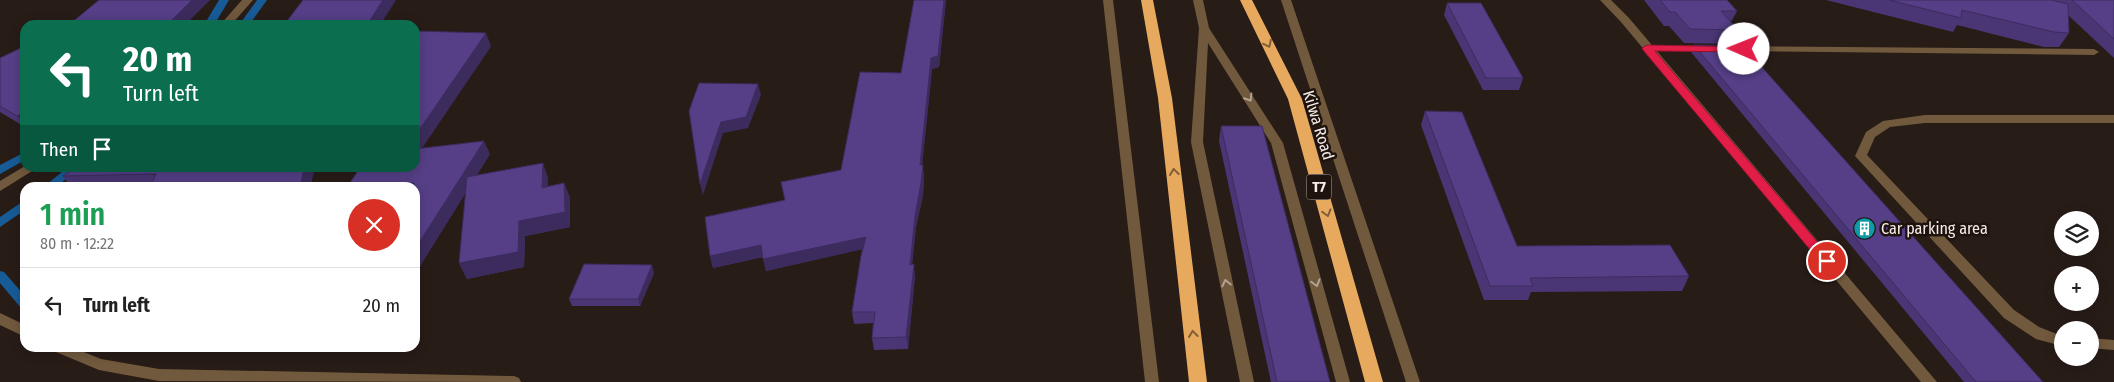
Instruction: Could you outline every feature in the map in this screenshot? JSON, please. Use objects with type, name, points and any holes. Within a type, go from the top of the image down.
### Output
[{"type":"highway","points":[[1147,0],[1165,98],[1198,382]]},
{"type":"highway","name":"Kilwa Road","points":[[1246,0],[1295,99],[1374,382]]},
{"type":"street","points":[[230,20],[248,0]]},
{"type":"street","points":[[1108,0],[1152,382]]},
{"type":"street","points":[[1198,0],[1204,28],[1197,142],[1246,382]]},
{"type":"street","points":[[1286,0],[1413,382]]},
{"type":"street","points":[[1605,0],[1626,20],[1647,48],[1930,382]]},
{"type":"street","points":[[1204,28],[1277,143],[1343,382]]},
{"type":"street","points":[[1647,48],[2094,52]]},
{"type":"street","points":[[2054,339],[2032,331],[2009,314],[1861,156],[1870,135],[1887,124],[1925,119],[2114,119]]},
{"type":"street","points":[[0,187],[24,172]]},
{"type":"street","points":[[0,318],[20,329]]},
{"type":"street","points":[[2099,344],[2114,345]]},
{"type":"street","points":[[70,352],[99,364],[159,375],[514,382]]},
{"type":"building","points":[[99,0],[192,0],[172,20],[74,20]]},
{"type":"building","points":[[303,0],[383,0],[370,20],[288,20]]},
{"type":"building","points":[[914,0],[944,0],[938,56],[931,58],[920,165],[923,165],[910,265],[914,264],[906,337],[872,338],[875,312],[852,312],[866,237],[763,259],[761,245],[710,256],[705,217],[785,200],[781,182],[841,170],[860,72],[901,73]]},
{"type":"building","points":[[1660,0],[1727,0],[1737,11],[1721,11],[1738,30],[1690,29],[1675,12],[1670,12]]},
{"type":"building","points":[[1889,0],[2051,0],[2068,4],[2069,33],[2054,32],[1962,10],[1961,18]]},
{"type":"building","points":[[2072,0],[2114,0],[2114,39]]},
{"type":"building","points":[[1447,3],[1481,3],[1523,78],[1486,78]]},
{"type":"building","points":[[420,31],[486,33],[420,129]]},
{"type":"building","name":"Car parking area","points":[[1694,45],[1743,46],[2043,382],[1976,382]]},
{"type":"building","points":[[20,48],[20,114],[17,116],[0,106],[0,58]]},
{"type":"building","points":[[699,83],[758,84],[746,117],[721,122],[700,184],[689,111]]},
{"type":"building","points":[[1425,111],[1462,112],[1517,246],[1670,245],[1689,276],[1530,278],[1533,286],[1490,286]]},
{"type":"building","points":[[1221,126],[1262,126],[1330,382],[1277,382]]},
{"type":"building","points":[[484,141],[420,241],[420,182],[350,182],[357,172],[420,172],[420,148]]},
{"type":"building","points":[[543,163],[542,188],[564,183],[565,212],[519,221],[518,252],[459,263],[467,177]]},
{"type":"building","points":[[68,172],[303,172],[301,182],[153,182],[156,174],[63,176]]},
{"type":"building","points":[[584,264],[652,265],[638,299],[569,299]]},
{"type":"waterway","points":[[212,20],[224,0]]},
{"type":"waterway","points":[[248,20],[262,0]]},
{"type":"waterway","points":[[0,170],[20,158]]},
{"type":"waterway","points":[[55,182],[69,172]]},
{"type":"waterway","points":[[0,223],[20,208]]},
{"type":"waterway","points":[[0,275],[20,299]]},
{"type":"place","name":"Car parking area","points":[[1865,228]]},
{"type":"route","points":[[1744,49],[1647,48],[1827,261]]}]
